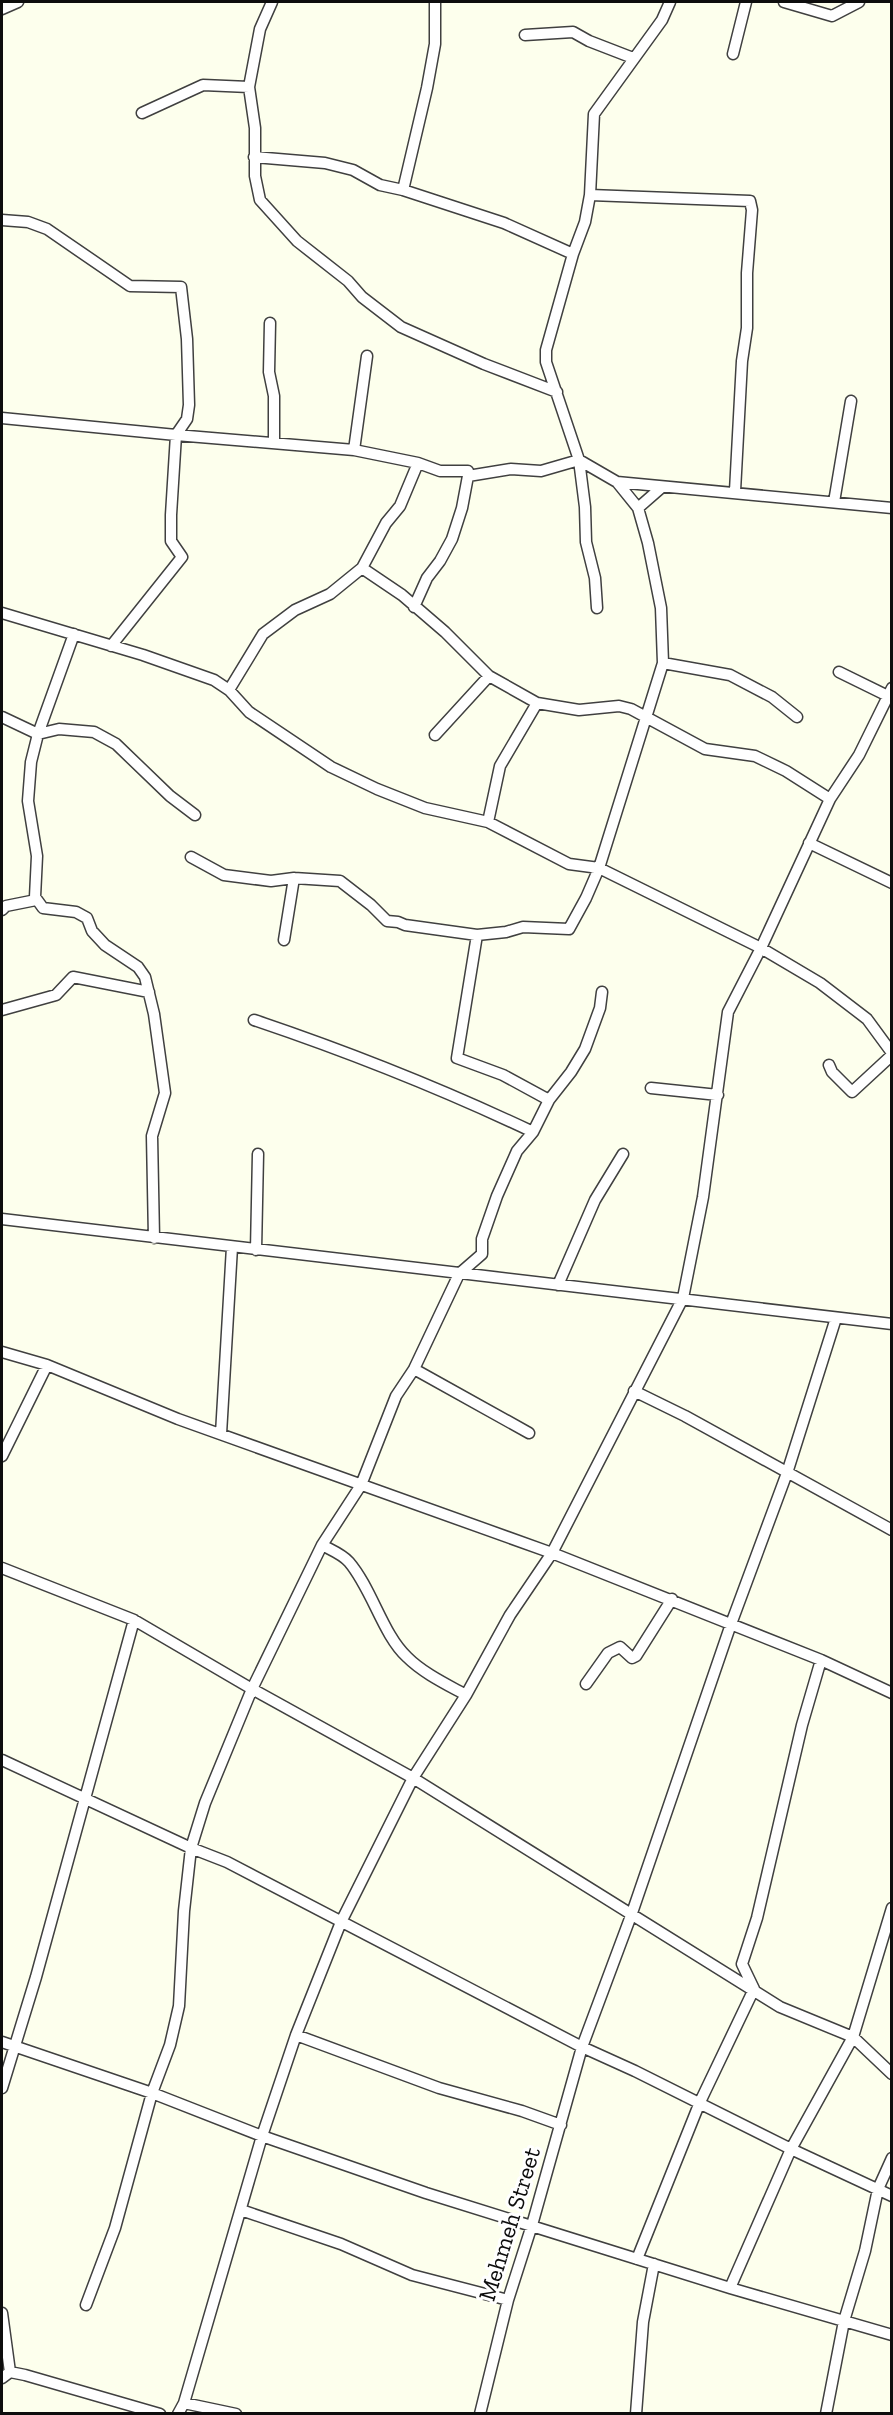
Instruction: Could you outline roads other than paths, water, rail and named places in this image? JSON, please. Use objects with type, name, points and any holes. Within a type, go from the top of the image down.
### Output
[{"type":"street","points":[[2,9],[18,2]]},
{"type":"street","points":[[272,2],[260,29],[249,87],[254,109],[255,176],[260,200],[297,241],[401,327],[484,364],[557,392]]},
{"type":"street","points":[[403,190],[435,44],[435,2]]},
{"type":"street","points":[[597,608],[596,578],[586,542],[585,507],[579,460],[546,362],[546,350],[573,254],[585,222],[590,195],[594,114],[662,20],[670,2]]},
{"type":"street","points":[[733,54],[746,2]]},
{"type":"street","points":[[784,2],[832,16],[859,2]]},
{"type":"street","points":[[525,35],[573,32],[589,41],[633,58]]},
{"type":"street","points":[[142,112],[203,86],[249,87]]},
{"type":"street","points":[[254,157],[325,163],[352,170],[380,185],[403,190],[504,223],[573,254]]},
{"type":"street","points":[[590,195],[750,201],[752,210],[747,273],[747,328],[742,361],[735,491]]},
{"type":"street","points":[[2,220],[28,222],[47,230],[130,286],[181,287],[187,339],[189,405],[187,419],[176,435],[171,542],[182,557],[111,646]]},
{"type":"street","points":[[270,324],[269,372],[274,396],[274,443]]},
{"type":"street","points":[[354,450],[367,356]]},
{"type":"street","points":[[834,502],[851,401]]},
{"type":"street","points":[[2,418],[354,450],[418,463],[440,471],[468,471],[462,508],[452,539],[427,578],[414,607]]},
{"type":"street","points":[[191,856],[224,875],[271,881],[294,878],[339,881],[371,905],[387,921],[477,934],[506,932],[523,927],[569,929],[599,868],[663,663],[661,608],[639,508],[617,482],[579,460],[541,471],[511,469],[468,476]]},
{"type":"street","points":[[229,690],[263,634],[295,610],[330,594],[362,568],[386,523],[399,506],[418,463]]},
{"type":"street","points":[[617,482],[735,491],[891,508]]},
{"type":"street","points":[[639,508],[662,487]]},
{"type":"street","points":[[362,568],[402,595],[445,632],[489,676],[537,703],[579,710],[619,706],[631,709],[705,748],[755,756],[786,771],[830,799]]},
{"type":"street","points":[[2,612],[214,680],[229,690],[249,712],[331,767],[425,808],[489,822],[569,864],[599,868],[760,948],[820,983],[867,1019],[891,1054],[852,1092],[832,1072],[829,1065]]},
{"type":"street","points":[[74,634],[38,734],[31,762],[28,801],[37,856],[35,897],[43,908],[76,912],[87,918],[92,931],[105,945],[138,967],[149,992],[165,1093],[152,1136],[154,1238]]},
{"type":"street","points":[[663,663],[730,675],[772,697],[797,717]]},
{"type":"street","points":[[178,2414],[184,2403],[262,2136],[296,2035],[341,1922],[413,1778],[466,1695],[510,1616],[552,1553],[683,1298],[704,1197],[728,1012],[830,799],[860,755],[890,694],[839,672]]},
{"type":"street","points":[[435,735],[489,676]]},
{"type":"street","points":[[489,822],[500,766],[537,703]]},
{"type":"street","points":[[2,717],[38,734],[59,729],[94,732],[106,737],[170,796],[195,815]]},
{"type":"street","points":[[809,843],[891,883]]},
{"type":"street","points":[[284,940],[294,878]]},
{"type":"street","points":[[2,910],[6,906],[36,900]]},
{"type":"street","points":[[477,934],[457,1058],[503,1075],[549,1100]]},
{"type":"street","points":[[2,1010],[56,995],[73,977],[149,992]]},
{"type":"street","points":[[86,2305],[115,2228],[152,2093],[170,2045],[179,2006],[184,1911],[191,1848],[205,1803],[252,1689],[322,1545],[361,1485],[396,1396],[414,1369],[459,1274],[482,1254],[482,1239],[497,1196],[517,1151],[533,1132],[549,1100],[571,1072],[585,1049],[600,1008],[602,992]]},
{"type":"street","points":[[254,1020],[369,1061],[469,1101],[533,1132]]},
{"type":"street","points":[[651,1088],[718,1095]]},
{"type":"street","points":[[256,1250],[258,1154]]},
{"type":"street","points":[[558,1285],[595,1200],[623,1154]]},
{"type":"street","points":[[2,1219],[891,1324]]},
{"type":"street","points":[[221,1434],[232,1247]]},
{"type":"street","name":"Mehmeh Street","points":[[480,2414],[508,2300],[532,2225],[582,2047],[632,1913],[731,1624],[787,1473],[836,1318]]},
{"type":"street","points":[[2,1352],[47,1365],[127,1400],[552,1553],[821,1660],[891,1692]]},
{"type":"street","points":[[2,1456],[47,1365]]},
{"type":"street","points":[[414,1369],[529,1433]]},
{"type":"street","points":[[634,1391],[685,1416],[891,1530]]},
{"type":"street","points":[[322,1545],[349,1562],[406,1657],[432,1676],[466,1695]]},
{"type":"street","points":[[2,1568],[134,1620],[252,1689],[413,1778],[780,2007],[853,2037],[891,2074]]},
{"type":"street","points":[[586,1684],[608,1653],[620,1647],[632,1658],[636,1656],[672,1599]]},
{"type":"street","points":[[2,2088],[39,1966],[134,1620]]},
{"type":"street","points":[[754,1989],[742,1964],[758,1918],[801,1725],[821,1660]]},
{"type":"street","points":[[2,1760],[191,1848],[227,1862],[582,2047],[891,2196]]},
{"type":"street","points":[[730,2288],[791,2149],[853,2037],[891,1908]]},
{"type":"street","points":[[637,2259],[700,2102],[754,1989]]},
{"type":"street","points":[[296,2035],[439,2088],[522,2111],[561,2125]]},
{"type":"street","points":[[2,2042],[152,2093],[262,2136],[426,2193],[891,2336]]},
{"type":"street","points":[[826,2414],[844,2321],[865,2252],[878,2189],[891,2158]]},
{"type":"street","points":[[241,2210],[341,2244],[412,2275],[508,2300]]},
{"type":"street","points":[[636,2414],[643,2322],[654,2264]]},
{"type":"street","points":[[2,2313],[6,2375],[160,2414]]},
{"type":"street","points":[[184,2403],[236,2414]]}]
